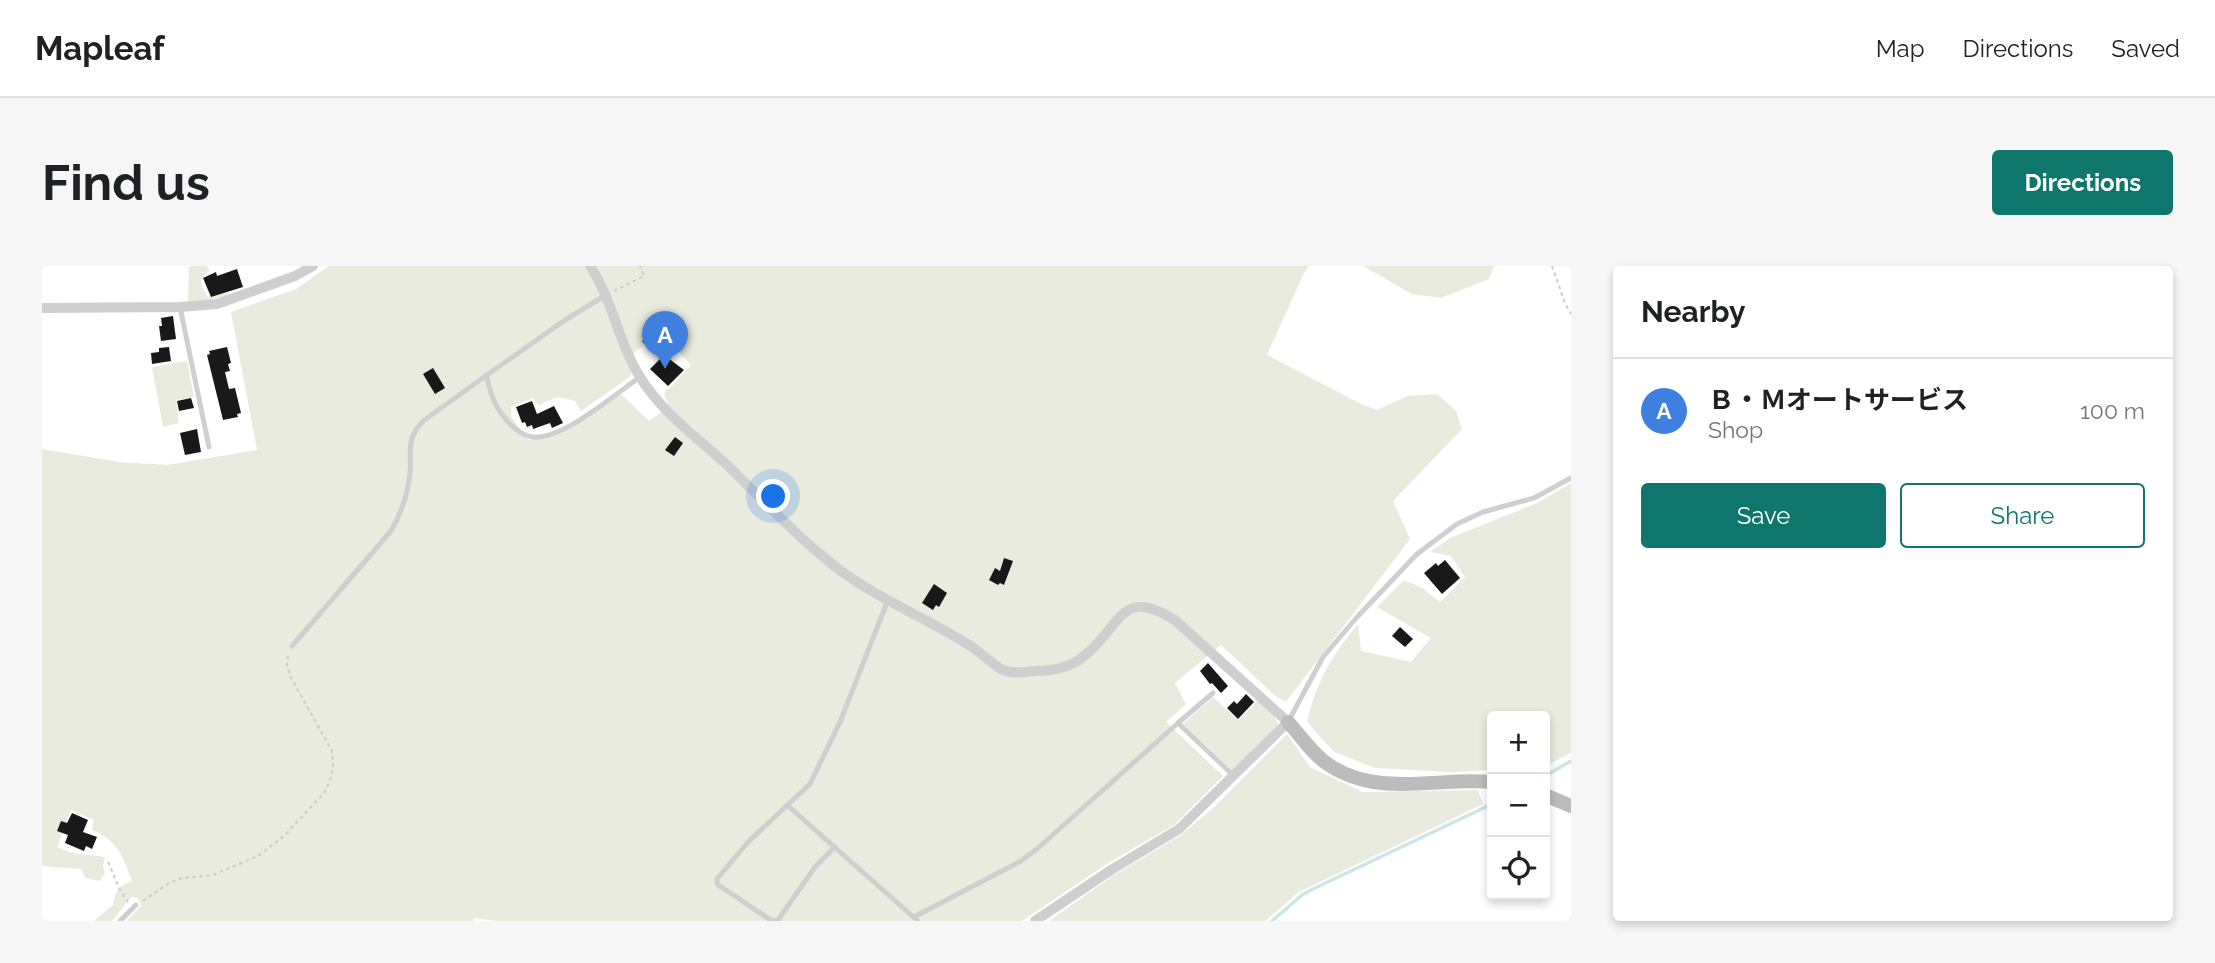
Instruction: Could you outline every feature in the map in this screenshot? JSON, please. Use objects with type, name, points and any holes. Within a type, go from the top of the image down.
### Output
[{"type":"street","points":[[42,308],[180,307],[230,301],[295,276],[313,266]]},
{"type":"street","points":[[590,266],[607,294],[625,347],[640,377],[667,409],[837,568],[971,646],[1000,668],[1011,673],[1066,666],[1084,657],[1122,613],[1135,607],[1150,608],[1161,611],[1176,621],[1289,722],[1327,764],[1361,780],[1402,784],[1487,782]]},
{"type":"street","points":[[1035,921],[1179,829],[1289,722]]},
{"type":"street","points":[[1550,796],[1571,806]]},
{"type":"lane","points":[[292,646],[391,531],[399,517],[405,502],[410,471],[409,444],[414,431],[423,421],[487,374],[607,294]]},
{"type":"lane","points":[[180,307],[209,447]]},
{"type":"lane","points":[[487,374],[488,388],[502,415],[522,434],[531,437],[542,436],[568,426],[640,377]]},
{"type":"lane","points":[[1289,722],[1323,657],[1417,554],[1457,524],[1483,512],[1534,498],[1571,478]]},
{"type":"lane","points":[[835,847],[815,867],[778,920],[772,921],[717,884],[717,879],[748,842],[810,783],[828,750],[888,600]]},
{"type":"lane","points":[[787,805],[916,919],[1038,848],[1213,693]]},
{"type":"lane","points":[[1178,723],[1234,776]]},
{"type":"lane","points":[[120,921],[134,907]]},
{"type":"path","points":[[607,294],[644,276],[640,266]]},
{"type":"path","points":[[1552,266],[1571,314]]},
{"type":"path","points":[[108,862],[121,892],[134,907],[181,877],[213,875],[258,856],[284,836],[324,793],[333,766],[332,751],[290,676],[287,656],[292,646]]},
{"type":"shaded area","points":[[207,266],[210,271],[202,280],[208,297],[228,293],[231,295],[188,301],[189,267]]},
{"type":"shaded area","points":[[329,266],[1309,266],[1267,355],[1377,410],[1408,396],[1437,394],[1456,411],[1462,429],[1393,501],[1410,539],[1286,702],[1274,695],[1221,645],[1175,683],[1186,704],[1166,722],[1223,776],[1174,825],[1108,863],[1022,921],[496,921],[474,918],[473,921],[127,921],[141,906],[138,898],[131,897],[112,921],[94,921],[113,905],[118,890],[132,881],[118,850],[108,839],[92,830],[94,820],[71,810],[57,847],[72,853],[105,857],[105,873],[100,881],[85,878],[81,869],[42,866],[42,449],[119,462],[167,465],[257,450],[231,312],[296,289]],"holes":[[[669,331],[675,348],[691,365],[664,394],[669,407],[649,421],[621,394],[578,424],[542,438],[529,440],[511,417],[511,407],[533,398],[539,405],[558,397],[575,401],[581,411],[631,376],[634,353],[657,334]]]},
{"type":"shaded area","points":[[1363,266],[1494,266],[1489,279],[1441,298],[1412,294]]},
{"type":"shaded area","points":[[187,361],[194,397],[176,400],[179,423],[163,427],[152,367]]},
{"type":"shaded area","points":[[1571,483],[1571,753],[1550,764],[1550,711],[1487,711],[1487,770],[1451,772],[1375,768],[1334,752],[1307,722],[1326,670],[1358,624],[1361,651],[1411,662],[1431,638],[1377,607],[1404,580],[1422,588],[1440,602],[1465,577],[1451,556],[1430,552],[1450,538],[1537,503]]},
{"type":"shaded area","points":[[1213,697],[1238,720],[1258,700],[1277,721],[1279,729],[1234,772],[1183,724]]},
{"type":"shaded area","points":[[1287,734],[1310,767],[1363,792],[1478,790],[1483,804],[1299,892],[1265,921],[1049,921],[1114,875],[1181,835],[1213,808]]},
{"type":"building","points":[[237,269],[243,287],[211,297],[203,278],[216,272],[217,276]]},
{"type":"building","points":[[173,316],[176,339],[161,341],[161,318]]},
{"type":"building","points":[[650,336],[661,348],[654,354],[642,341]]},
{"type":"building","points":[[169,347],[171,361],[152,364],[151,353],[159,352],[159,348]]},
{"type":"building","points":[[227,347],[231,363],[228,364],[230,371],[225,372],[229,389],[235,388],[241,413],[237,414],[238,417],[223,420],[207,355],[210,354],[209,351]]},
{"type":"building","points":[[664,355],[684,370],[668,386],[650,369]]},
{"type":"building","points":[[433,368],[445,388],[435,394],[423,374]]},
{"type":"building","points":[[191,398],[194,408],[179,411],[177,401]]},
{"type":"building","points":[[532,401],[537,414],[554,406],[563,423],[552,428],[550,423],[533,429],[532,425],[527,427],[525,422],[522,423],[516,407]]},
{"type":"building","points":[[197,429],[201,452],[185,455],[180,433]]},
{"type":"building","points":[[675,437],[683,443],[674,456],[665,450]]},
{"type":"building","points":[[1004,558],[1013,561],[1004,585],[998,585],[989,580],[995,568],[1000,571]]},
{"type":"building","points":[[1445,560],[1460,578],[1442,594],[1424,573],[1436,563],[1438,566]]},
{"type":"building","points":[[934,584],[947,593],[939,607],[936,605],[933,610],[922,603]]},
{"type":"building","points":[[1400,627],[1413,639],[1405,647],[1392,636]]},
{"type":"building","points":[[1208,663],[1228,686],[1221,693],[1200,671]]},
{"type":"building","points":[[1246,694],[1254,702],[1238,719],[1227,708],[1234,701],[1237,704]]},
{"type":"building","points":[[72,813],[88,820],[83,832],[97,837],[92,849],[86,846],[84,851],[65,843],[68,835],[57,831],[61,821],[67,823]]},
{"type":"waterway","points":[[1548,774],[1571,761]]},
{"type":"waterway","points":[[1272,921],[1302,895],[1315,888],[1487,806]]},
{"type":"place","name":"Ｂ・Ｍオートサービス","points":[[665,369]]}]
